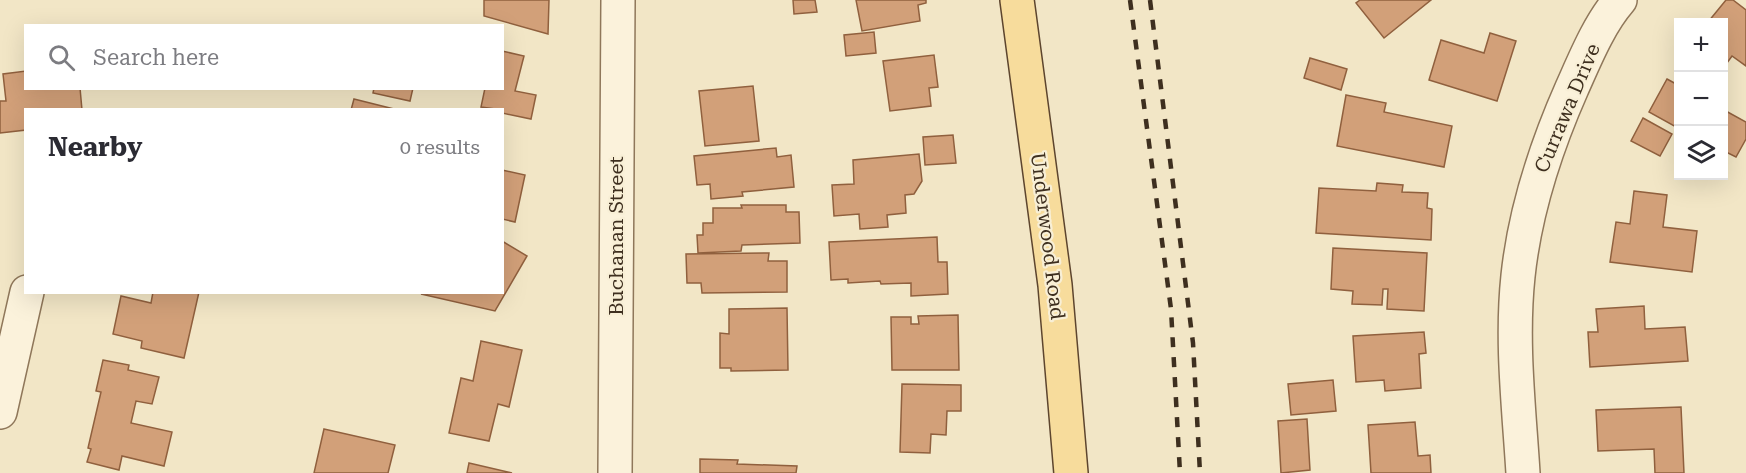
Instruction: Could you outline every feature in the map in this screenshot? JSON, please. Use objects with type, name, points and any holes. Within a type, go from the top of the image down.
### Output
[{"type":"main road","name":"Underwood Road","points":[[1017,0],[1055,285],[1071,473]]},
{"type":"street","name":"Buchanan Street","points":[[615,473],[618,0]]},
{"type":"street","name":"Currawa Drive","points":[[1523,473],[1515,321],[1518,276],[1526,230],[1547,147],[1579,73],[1614,2]]},
{"type":"street","points":[[0,412],[27,294]]},
{"type":"building","points":[[484,0],[549,0],[548,34],[484,16]]},
{"type":"building","points":[[793,0],[815,0],[817,12],[794,14]]},
{"type":"building","points":[[856,0],[926,0],[926,3],[918,5],[920,21],[862,31]]},
{"type":"building","points":[[1360,0],[1431,0],[1384,38],[1356,3]]},
{"type":"building","points":[[1726,0],[1733,0],[1746,10],[1746,66],[1732,56],[1728,62],[1728,18],[1711,18]]},
{"type":"building","points":[[874,32],[876,53],[846,56],[844,35]]},
{"type":"building","points":[[1490,33],[1516,41],[1497,101],[1429,80],[1441,40],[1484,53]]},
{"type":"building","points":[[504,51],[524,56],[515,91],[536,95],[531,119],[504,113],[504,108],[481,107],[485,90],[504,90]]},
{"type":"building","points":[[934,55],[938,87],[929,88],[931,106],[890,111],[883,61]]},
{"type":"building","points":[[1310,58],[1347,69],[1341,90],[1304,78]]},
{"type":"building","points":[[24,71],[24,90],[80,90],[82,108],[24,108],[24,130],[0,133],[0,101],[6,101],[3,74]]},
{"type":"building","points":[[1667,79],[1674,83],[1674,126],[1649,112]]},
{"type":"building","points":[[753,86],[759,141],[705,146],[699,91]]},
{"type":"building","points":[[374,90],[413,90],[410,101],[373,93]]},
{"type":"building","points":[[1346,95],[1386,103],[1384,112],[1452,126],[1444,167],[1337,146]]},
{"type":"building","points":[[354,99],[390,108],[352,108]]},
{"type":"building","points":[[1728,112],[1746,122],[1746,139],[1736,157],[1728,153]]},
{"type":"building","points":[[1643,118],[1672,134],[1660,156],[1631,141]]},
{"type":"building","points":[[953,135],[956,163],[925,165],[923,137]]},
{"type":"building","points":[[776,148],[777,157],[791,155],[794,187],[742,192],[743,196],[711,199],[710,184],[697,185],[694,156]]},
{"type":"building","points":[[919,154],[922,181],[914,194],[905,195],[906,213],[887,215],[888,227],[860,229],[859,214],[834,216],[832,185],[854,184],[853,160]]},
{"type":"building","points":[[504,170],[525,175],[515,222],[504,219]]},
{"type":"building","points":[[1377,183],[1403,185],[1402,192],[1428,193],[1427,208],[1432,209],[1431,240],[1316,233],[1319,188],[1376,191]]},
{"type":"building","points":[[1634,191],[1667,195],[1663,227],[1697,231],[1692,272],[1610,262],[1616,222],[1630,224]]},
{"type":"building","points":[[741,205],[786,205],[786,212],[799,212],[800,243],[742,245],[741,251],[698,253],[697,235],[703,235],[703,223],[713,223],[713,208],[742,208]]},
{"type":"building","points":[[937,237],[938,262],[947,262],[948,294],[911,296],[911,283],[881,284],[880,281],[848,283],[848,279],[831,280],[829,242]]},
{"type":"building","points":[[504,242],[527,256],[495,311],[421,294],[504,294]]},
{"type":"building","points":[[1333,248],[1427,253],[1424,311],[1387,309],[1388,289],[1383,289],[1382,305],[1352,304],[1353,291],[1331,289]]},
{"type":"building","points":[[769,253],[768,261],[787,261],[787,292],[702,293],[701,283],[687,283],[686,254]]},
{"type":"building","points":[[153,294],[199,294],[184,358],[141,348],[142,341],[113,334],[121,296],[151,303]]},
{"type":"building","points":[[1644,306],[1645,329],[1685,327],[1688,361],[1590,367],[1588,332],[1598,332],[1596,309]]},
{"type":"building","points":[[787,308],[788,370],[731,371],[731,368],[720,368],[720,333],[729,334],[729,309]]},
{"type":"building","points":[[958,315],[959,370],[892,370],[891,317],[911,317],[911,324],[919,324],[918,316]]},
{"type":"building","points":[[1424,332],[1426,353],[1419,354],[1421,388],[1385,391],[1384,380],[1356,382],[1353,336]]},
{"type":"building","points":[[481,341],[522,350],[509,407],[498,404],[489,441],[449,433],[461,378],[473,381]]},
{"type":"building","points":[[103,360],[129,365],[128,370],[159,377],[152,404],[136,401],[131,423],[172,432],[164,466],[122,456],[119,470],[87,462],[101,392],[96,391]]},
{"type":"building","points":[[1333,380],[1336,411],[1291,415],[1288,384]]},
{"type":"building","points":[[902,384],[961,385],[961,411],[947,411],[946,435],[931,434],[930,453],[900,452]]},
{"type":"building","points":[[1681,407],[1684,473],[1655,473],[1654,449],[1598,451],[1596,410]]},
{"type":"building","points":[[1307,419],[1310,470],[1281,473],[1278,421]]},
{"type":"building","points":[[1415,422],[1418,456],[1430,455],[1431,473],[1371,473],[1368,425]]},
{"type":"building","points":[[324,429],[395,445],[388,473],[314,473]]},
{"type":"building","points":[[700,459],[738,460],[737,464],[797,466],[796,473],[700,473]]},
{"type":"building","points":[[469,463],[512,473],[467,473]]},
{"type":"railway","points":[[1130,0],[1171,309],[1180,473]]},
{"type":"railway","points":[[1150,0],[1193,343],[1200,473]]}]
